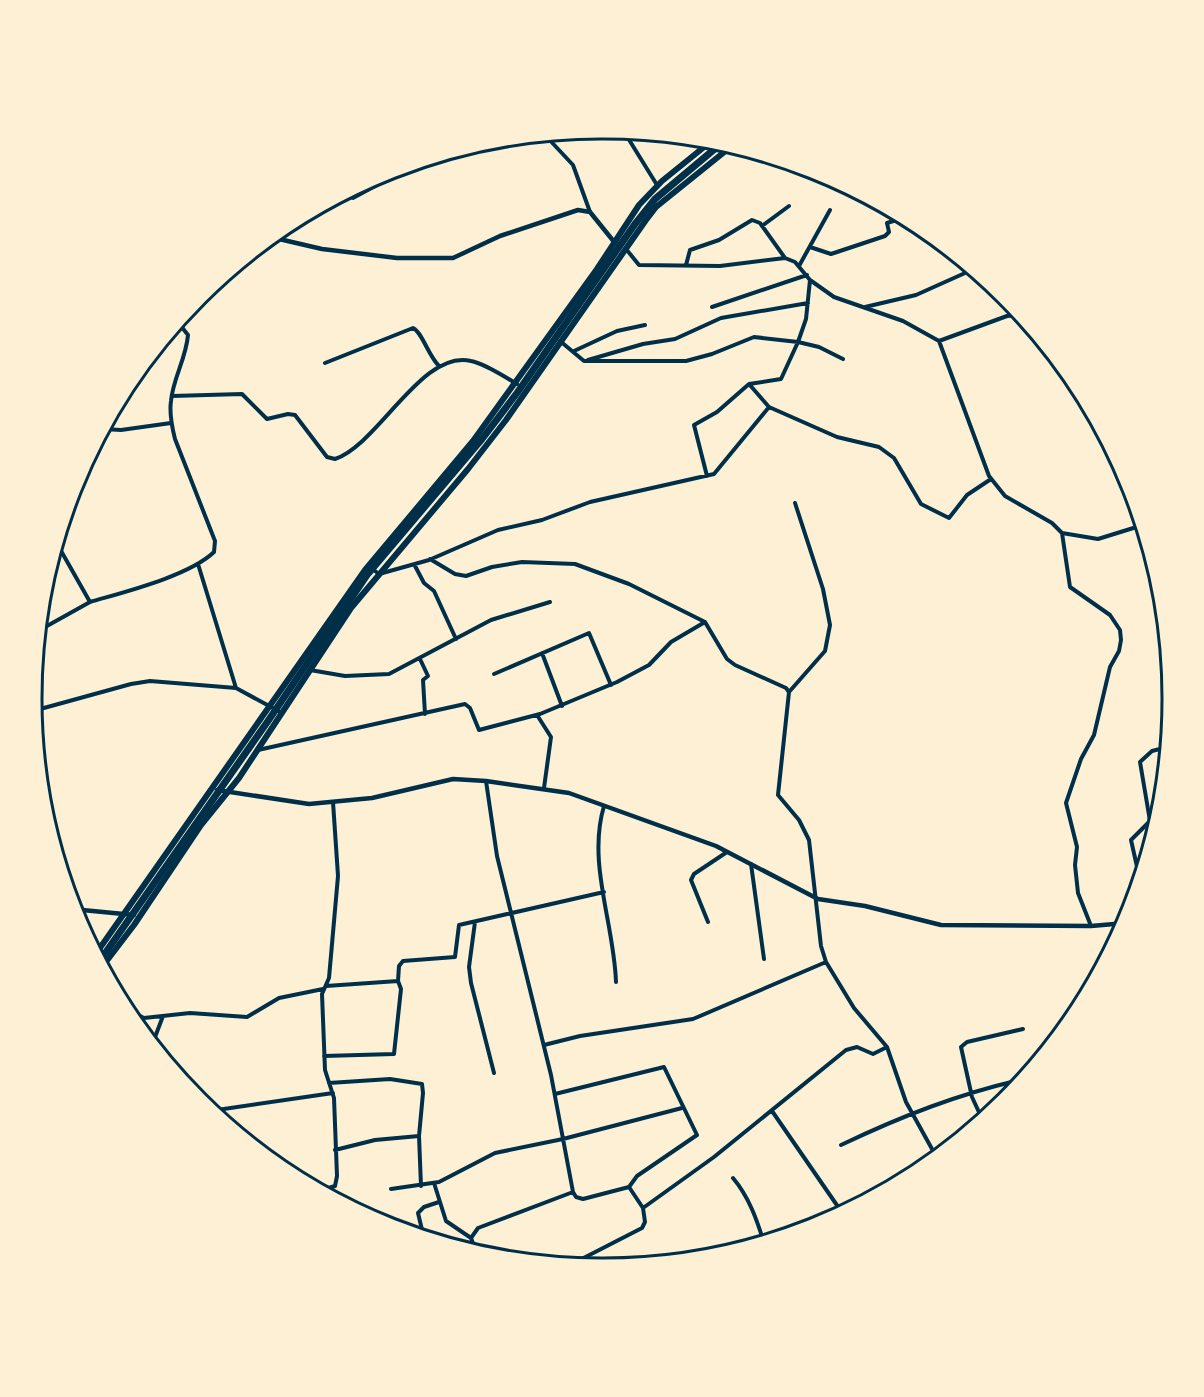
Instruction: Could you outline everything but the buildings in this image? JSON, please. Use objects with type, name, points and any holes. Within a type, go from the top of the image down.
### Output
[{"type":"highway","points":[[104,953],[268,721],[367,575],[475,448],[517,393],[634,224],[655,199],[714,150]]},
{"type":"main road","points":[[103,952],[126,913],[368,567],[473,441],[639,205],[657,186],[703,148]]},
{"type":"main road","points":[[107,960],[140,916],[201,825],[257,750],[351,608],[468,469],[562,343],[656,207],[724,152]]},
{"type":"street","points":[[629,140],[657,186]]},
{"type":"street","points":[[551,141],[573,165],[590,212],[614,243],[625,249],[639,265],[720,266],[785,258]]},
{"type":"street","points":[[762,226],[789,206]]},
{"type":"street","points":[[799,266],[830,210]]},
{"type":"street","points":[[282,240],[322,249],[430,260],[453,258],[500,236],[570,212],[590,212]]},
{"type":"street","points":[[686,266],[688,252],[692,249],[719,240],[752,220],[762,226],[785,258],[799,266],[810,280],[834,297],[903,321],[939,341],[991,479],[1005,496],[1052,524],[1062,533],[1098,539],[1135,528]]},
{"type":"street","points":[[810,247],[831,254],[885,236],[889,232],[887,223],[894,221]]},
{"type":"street","points":[[864,308],[916,296],[966,273]]},
{"type":"street","points":[[712,307],[807,275]]},
{"type":"street","points":[[707,476],[694,425],[717,412],[749,384],[781,379],[798,342],[808,303],[810,280]]},
{"type":"street","points":[[584,361],[643,344],[675,339],[721,318],[808,303]]},
{"type":"street","points":[[939,341],[1010,316]]},
{"type":"street","points":[[574,351],[617,331],[645,325]]},
{"type":"street","points":[[47,626],[90,602],[142,587],[198,564],[210,556],[215,546],[175,440],[171,423],[172,396],[185,356],[188,335],[182,328]]},
{"type":"street","points":[[325,363],[413,328],[419,332],[430,358],[439,366]]},
{"type":"street","points":[[550,334],[584,361],[686,361],[704,357],[754,337],[819,347],[843,359]]},
{"type":"street","points":[[172,396],[242,394],[267,419],[288,414],[295,415],[327,457],[335,459],[361,440],[439,366],[457,361],[471,361],[528,390]]},
{"type":"street","points":[[749,384],[768,407],[837,437],[879,447],[894,459],[921,504],[949,518],[967,495],[991,479]]},
{"type":"street","points":[[368,567],[380,574],[430,559],[498,530],[542,520],[590,502],[714,474],[768,407]]},
{"type":"street","points":[[111,429],[171,423]]},
{"type":"street","points":[[795,503],[823,589],[830,625],[825,651],[789,692],[777,789],[809,840],[818,899],[821,945],[826,962],[854,1008],[887,1047],[911,1113],[933,1150]]},
{"type":"street","points":[[1062,533],[1070,587],[1110,615],[1120,630],[1121,640],[1119,651],[1110,667],[1094,735],[1081,759],[1066,802],[1077,847],[1075,865],[1078,893],[1091,926]]},
{"type":"street","points":[[62,552],[90,602]]},
{"type":"street","points":[[430,559],[454,574],[466,576],[492,567],[522,562],[576,564],[629,584],[705,622],[728,659],[735,665],[786,688],[789,692]]},
{"type":"street","points":[[198,564],[236,688]]},
{"type":"street","points":[[414,564],[424,583],[434,591],[456,639]]},
{"type":"street","points":[[298,666],[345,676],[389,674],[491,620],[550,603]]},
{"type":"street","points":[[243,746],[257,750],[465,704],[470,708],[476,727],[482,730],[537,715],[611,685],[649,665],[671,642],[705,622]]},
{"type":"street","points":[[494,674],[590,634],[611,685]]},
{"type":"street","points":[[542,653],[562,706]]},
{"type":"street","points":[[420,659],[428,676],[423,680],[425,714]]},
{"type":"street","points":[[42,708],[150,681],[236,688],[282,713]]},
{"type":"street","points":[[537,715],[551,737],[544,788]]},
{"type":"street","points":[[1149,816],[1140,762],[1152,751],[1159,749]]},
{"type":"street","points":[[212,790],[309,804],[372,798],[453,779],[544,788],[569,793],[605,805],[727,852],[818,899],[865,906],[941,925],[1091,926],[1114,924]]},
{"type":"street","points":[[486,781],[497,856],[544,1045],[573,1192],[576,1197],[583,1198],[629,1187],[637,1176],[695,1137],[697,1131],[682,1108],[664,1067],[660,1066],[555,1094]]},
{"type":"street","points":[[330,1188],[335,1186],[335,1150],[333,1093],[324,1056],[324,987],[329,978],[338,876],[333,802]]},
{"type":"street","points":[[605,805],[598,827],[597,846],[615,954],[616,982]]},
{"type":"street","points":[[1136,864],[1131,840],[1147,824]]},
{"type":"street","points":[[708,922],[691,880],[694,874],[727,852]]},
{"type":"street","points":[[751,864],[764,959]]},
{"type":"street","points":[[324,1056],[394,1053],[402,989],[398,981],[399,966],[403,961],[455,957],[458,927],[604,892]]},
{"type":"street","points":[[84,910],[140,916]]},
{"type":"street","points":[[475,922],[469,967],[471,983],[494,1073]]},
{"type":"street","points":[[544,1045],[580,1036],[693,1019],[826,962]]},
{"type":"street","points":[[141,1016],[190,1013],[247,1017],[279,998],[324,987],[398,981]]},
{"type":"street","points":[[156,1036],[163,1016]]},
{"type":"street","points":[[979,1113],[970,1091],[961,1051],[963,1043],[1023,1029]]},
{"type":"street","points":[[644,1208],[772,1111],[846,1050],[857,1047],[873,1054],[887,1047]]},
{"type":"street","points":[[329,1083],[367,1079],[418,1082],[423,1087],[419,1136],[421,1186]]},
{"type":"street","points":[[840,1145],[911,1113],[970,1091],[1009,1082]]},
{"type":"street","points":[[222,1109],[333,1093]]},
{"type":"street","points":[[391,1189],[434,1183],[451,1177],[495,1153],[563,1139],[682,1108]]},
{"type":"street","points":[[772,1111],[838,1206]]},
{"type":"street","points":[[335,1150],[375,1140],[419,1136]]},
{"type":"street","points":[[733,1178],[742,1189],[753,1211],[761,1235]]},
{"type":"street","points":[[434,1183],[446,1221],[471,1238],[473,1243]]},
{"type":"street","points":[[584,1258],[642,1228],[645,1222],[644,1208],[629,1187]]},
{"type":"street","points":[[471,1238],[478,1228],[490,1222],[573,1192]]},
{"type":"street","points":[[421,1229],[418,1217],[419,1210],[439,1202]]}]
